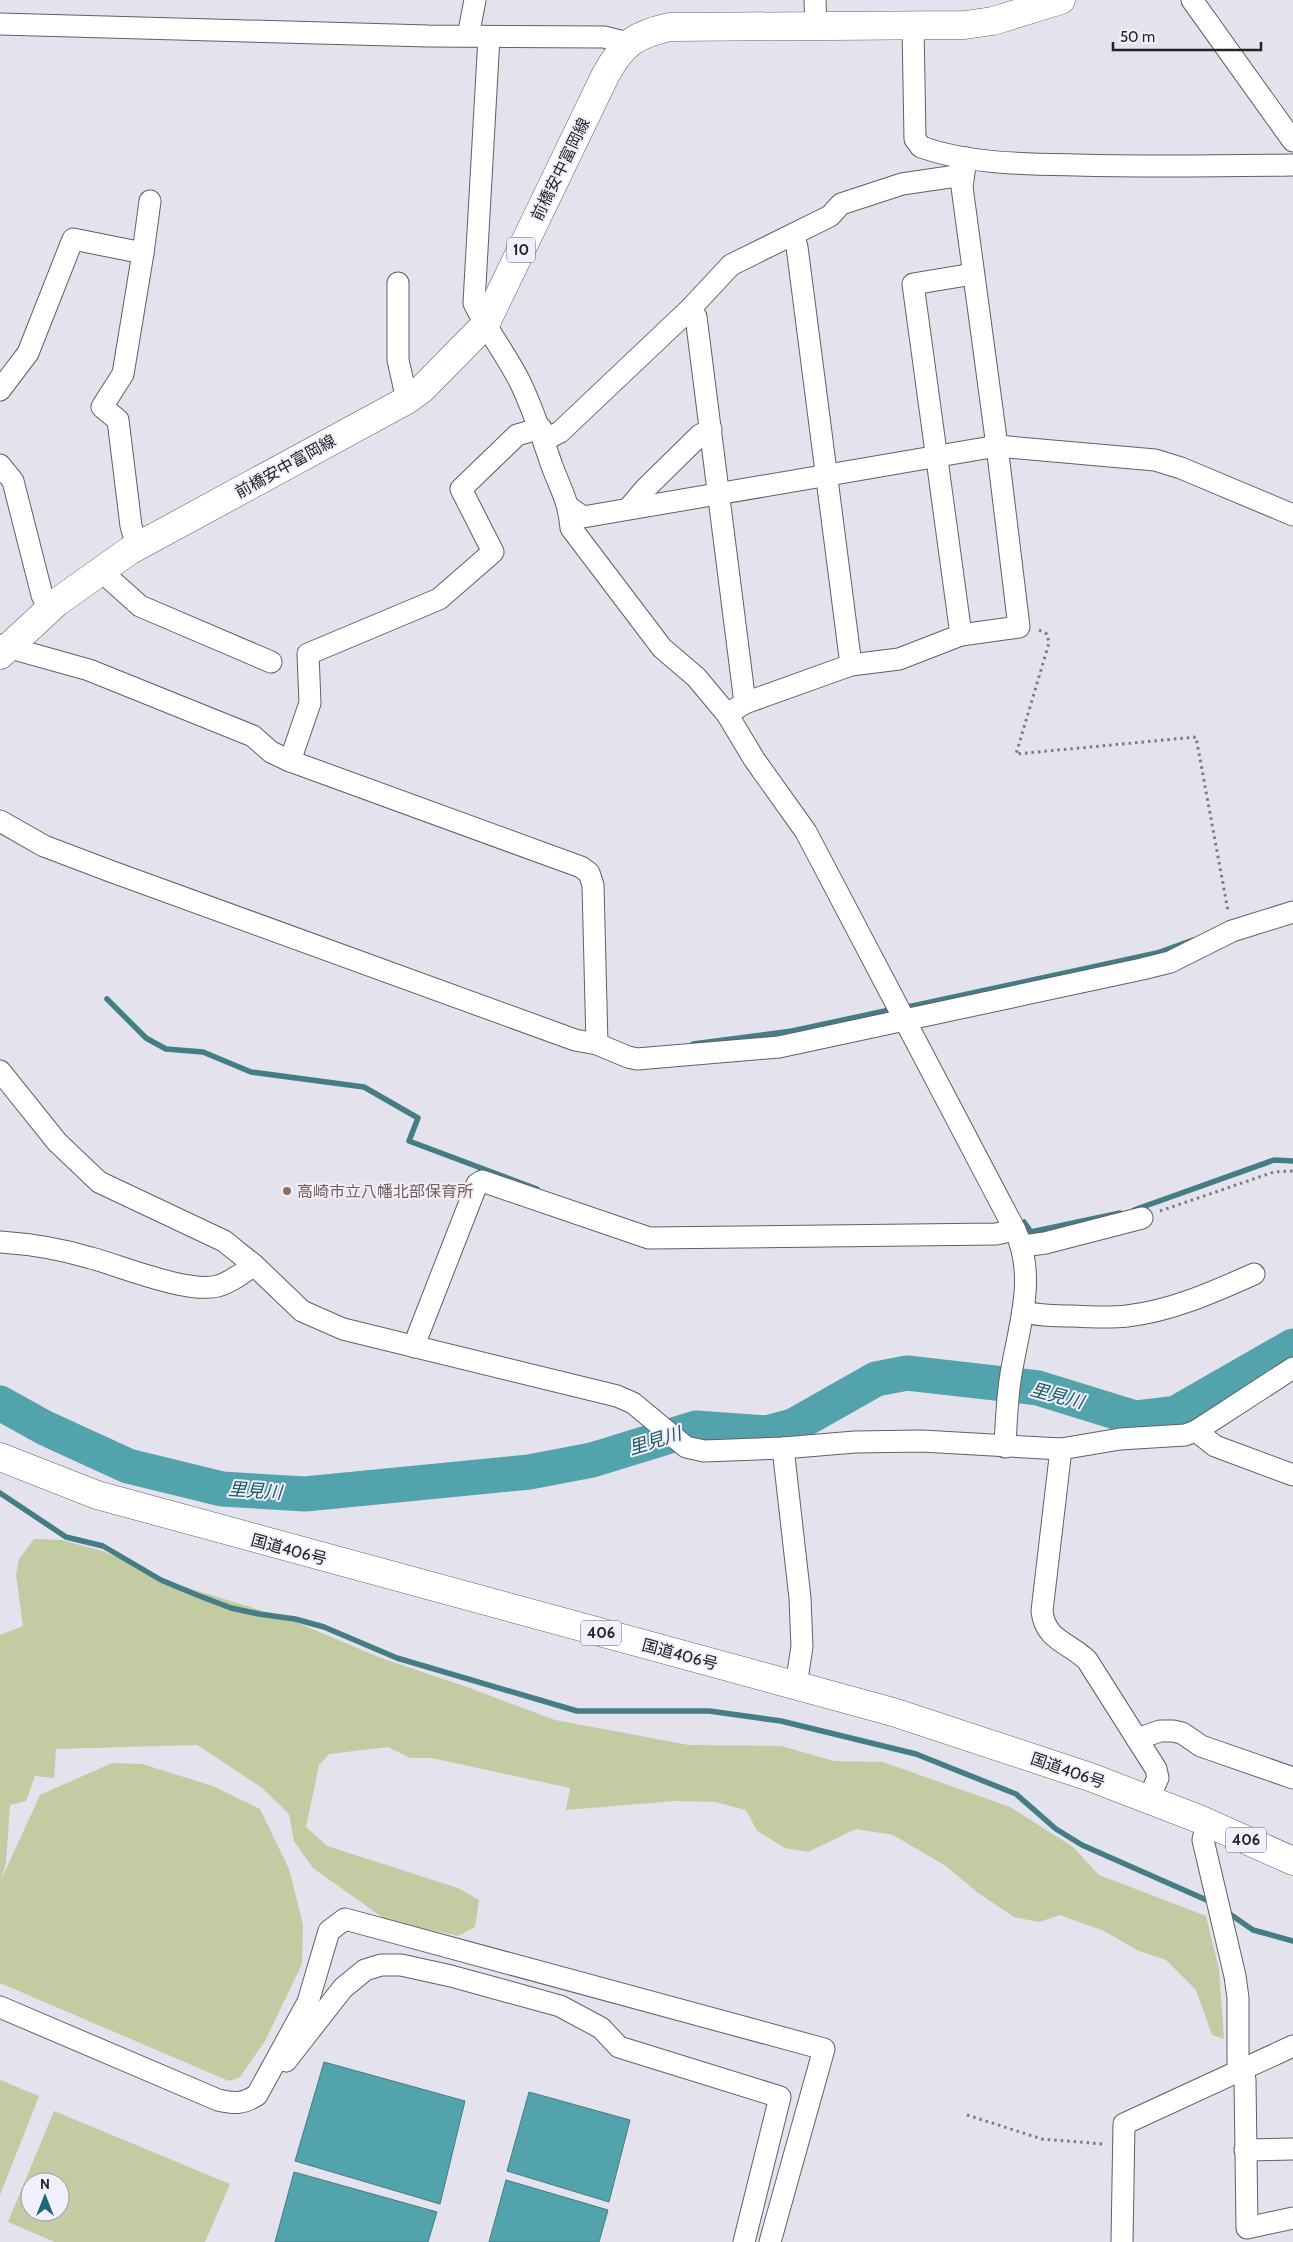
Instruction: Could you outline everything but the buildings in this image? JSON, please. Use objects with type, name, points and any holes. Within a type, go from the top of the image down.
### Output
[{"type":"main road","name":"前橋安中富岡線","points":[[2,649],[49,609],[137,546],[407,400],[422,389],[485,325],[606,74],[615,57],[628,43],[648,31],[670,27],[816,13],[913,25],[965,25],[993,21],[1061,0]]},
{"type":"main road","name":"国道406号","points":[[0,1457],[97,1495],[893,1712],[1027,1755],[1148,1799],[1207,1822],[1293,1861]]},
{"type":"street","points":[[475,0],[478,37],[474,303],[485,325],[506,356],[542,434],[570,508],[571,528],[657,641],[696,677],[727,714],[754,759],[806,832],[907,1020],[1019,1238],[1026,1284],[1024,1312],[1011,1374],[1005,1447]]},
{"type":"street","points":[[1192,0],[1293,141]]},
{"type":"street","points":[[0,24],[478,37],[604,37],[628,43]]},
{"type":"street","points":[[913,25],[915,139],[921,147],[964,166]]},
{"type":"street","points":[[290,761],[310,703],[308,654],[439,599],[493,552],[462,489],[517,435],[560,432],[690,309],[731,265],[830,216],[841,204],[964,166],[1293,165]]},
{"type":"street","points":[[727,714],[745,703],[851,665],[899,659],[961,635],[1019,628],[997,446],[972,274],[962,187],[964,166]]},
{"type":"street","points":[[137,546],[131,526],[118,420],[102,407],[123,374],[150,201]]},
{"type":"street","points":[[793,235],[797,247],[851,665]]},
{"type":"street","points":[[0,390],[28,353],[72,239],[143,253]]},
{"type":"street","points":[[961,635],[913,284],[972,274]]},
{"type":"street","points":[[398,283],[398,360],[407,400]]},
{"type":"street","points":[[690,309],[696,317],[745,703]]},
{"type":"street","points":[[630,508],[645,489],[700,435],[711,429]]},
{"type":"street","points":[[570,508],[583,517],[997,446],[1155,460],[1181,468],[1293,515]]},
{"type":"street","points":[[0,465],[13,481],[42,595],[49,609]]},
{"type":"street","points":[[102,571],[140,606],[271,662]]},
{"type":"street","points":[[2,649],[90,670],[254,736],[271,752],[290,761],[581,867],[589,873],[593,885],[597,1044]]},
{"type":"street","points":[[0,821],[44,846],[575,1040],[597,1044],[628,1058],[637,1059],[779,1047],[1170,962],[1232,931],[1293,912]]},
{"type":"street","points":[[0,1071],[57,1142],[99,1182],[224,1242],[254,1265],[302,1311],[343,1329],[617,1396],[633,1403],[686,1447],[704,1451],[783,1448],[855,1442],[922,1441],[1061,1449],[1120,1439],[1184,1435],[1196,1431],[1293,1368]]},
{"type":"street","points":[[415,1347],[477,1184],[482,1181],[649,1238],[996,1234],[1046,1243],[1142,1218]]},
{"type":"street","points":[[0,1242],[43,1245],[153,1277],[194,1286],[216,1286],[236,1278],[254,1265]]},
{"type":"street","points":[[1024,1312],[1039,1315],[1126,1316],[1210,1294],[1254,1274]]},
{"type":"street","points":[[1196,1431],[1215,1446],[1293,1475]]},
{"type":"street","points":[[783,1448],[801,1628],[802,1647],[796,1685]]},
{"type":"street","points":[[1061,1449],[1042,1611],[1043,1625],[1052,1635],[1076,1649],[1087,1660],[1156,1769],[1158,1778],[1148,1799]]},
{"type":"street","points":[[1137,1739],[1160,1731],[1173,1730],[1182,1733],[1201,1746],[1293,1778]]},
{"type":"street","points":[[1207,1822],[1203,1840],[1235,1976],[1238,1998],[1238,2064],[1242,2068],[1245,2080],[1247,2228],[1293,2218]]},
{"type":"street","points":[[257,2095],[308,2002],[329,1931],[345,1919],[824,2049],[770,2242]]},
{"type":"street","points":[[0,2008],[218,2100],[236,2104],[247,2102],[257,2095],[299,2046],[343,1988],[365,1970],[381,1965],[401,1965],[506,1990],[560,2006],[600,2028],[618,2047],[780,2097],[744,2242]]},
{"type":"street","points":[[1122,2242],[1124,2124],[1293,2046]]},
{"type":"street","points":[[1245,2150],[1293,2149]]},
{"type":"path","points":[[1019,628],[1033,628],[1047,634],[1049,643],[1016,754],[1196,737],[1232,931]]},
{"type":"path","points":[[1142,1218],[1274,1172],[1293,1171]]},
{"type":"path","points":[[967,2115],[1042,2139],[1124,2146]]},
{"type":"green space","points":[[34,1539],[61,1540],[103,1551],[175,1584],[286,1618],[381,1658],[467,1687],[555,1720],[689,1745],[781,1746],[834,1761],[883,1762],[1010,1807],[1073,1847],[1099,1875],[1206,1916],[1219,1969],[1224,2039],[1212,2035],[1196,1990],[1166,1960],[1139,1951],[1104,1931],[1060,1915],[1039,1922],[1014,1917],[977,1892],[946,1866],[893,1835],[856,1829],[808,1852],[785,1848],[757,1831],[746,1810],[715,1802],[675,1801],[566,1810],[570,1788],[432,1758],[410,1758],[388,1747],[329,1754],[319,1765],[306,1827],[327,1846],[458,1888],[479,1900],[475,1927],[458,1936],[386,1920],[313,1868],[294,1841],[289,1814],[261,1787],[197,1745],[56,1749],[54,1778],[35,1776],[26,1801],[10,1805],[6,1863],[1,1880],[40,1795],[112,1763],[142,1764],[213,1786],[260,1809],[289,1869],[303,1925],[302,1964],[265,2041],[240,2077],[229,2081],[0,1983],[0,1635],[23,1626],[16,1575],[19,1559]]},
{"type":"green space","points":[[0,2080],[39,2096],[0,2195]]},
{"type":"green space","points":[[54,2111],[230,2184],[205,2242],[55,2242],[8,2222],[20,2193],[20,2222],[70,2222],[70,2172],[29,2172]]},
{"type":"water","points":[[324,2062],[465,2101],[440,2204],[295,2161]]},
{"type":"water","points":[[529,2092],[630,2120],[609,2202],[507,2171]]},
{"type":"water","points":[[294,2172],[437,2212],[428,2242],[275,2242]]},
{"type":"water","points":[[506,2180],[608,2210],[599,2242],[489,2242]]},
{"type":"waterway","points":[[903,1008],[1157,953],[1193,940]]},
{"type":"waterway","points":[[107,999],[146,1038],[166,1049],[203,1052],[251,1072],[364,1087],[418,1118],[409,1141],[537,1189]]},
{"type":"waterway","points":[[693,1044],[792,1031],[894,1009]]},
{"type":"waterway","points":[[1134,1210],[1274,1160],[1293,1161]]},
{"type":"waterway","points":[[1024,1222],[1031,1232],[1120,1213]]},
{"type":"waterway","name":"里見川","points":[[0,1403],[45,1428],[128,1466],[222,1489],[305,1494],[529,1472],[592,1460],[696,1428],[767,1433],[793,1426],[876,1379],[907,1373],[1038,1388],[1135,1418],[1176,1413],[1293,1346]]},
{"type":"waterway","points":[[0,1493],[66,1537],[103,1546],[161,1580],[231,1608],[295,1619],[324,1627],[397,1658],[577,1711],[709,1711],[781,1721],[916,1754],[1016,1794],[1056,1829],[1082,1845],[1211,1902]]},
{"type":"waterway","points":[[1227,1912],[1253,1930],[1293,1941]]},
{"type":"place","name":"高崎市立八幡北部保育所","points":[[287,1191]]}]
